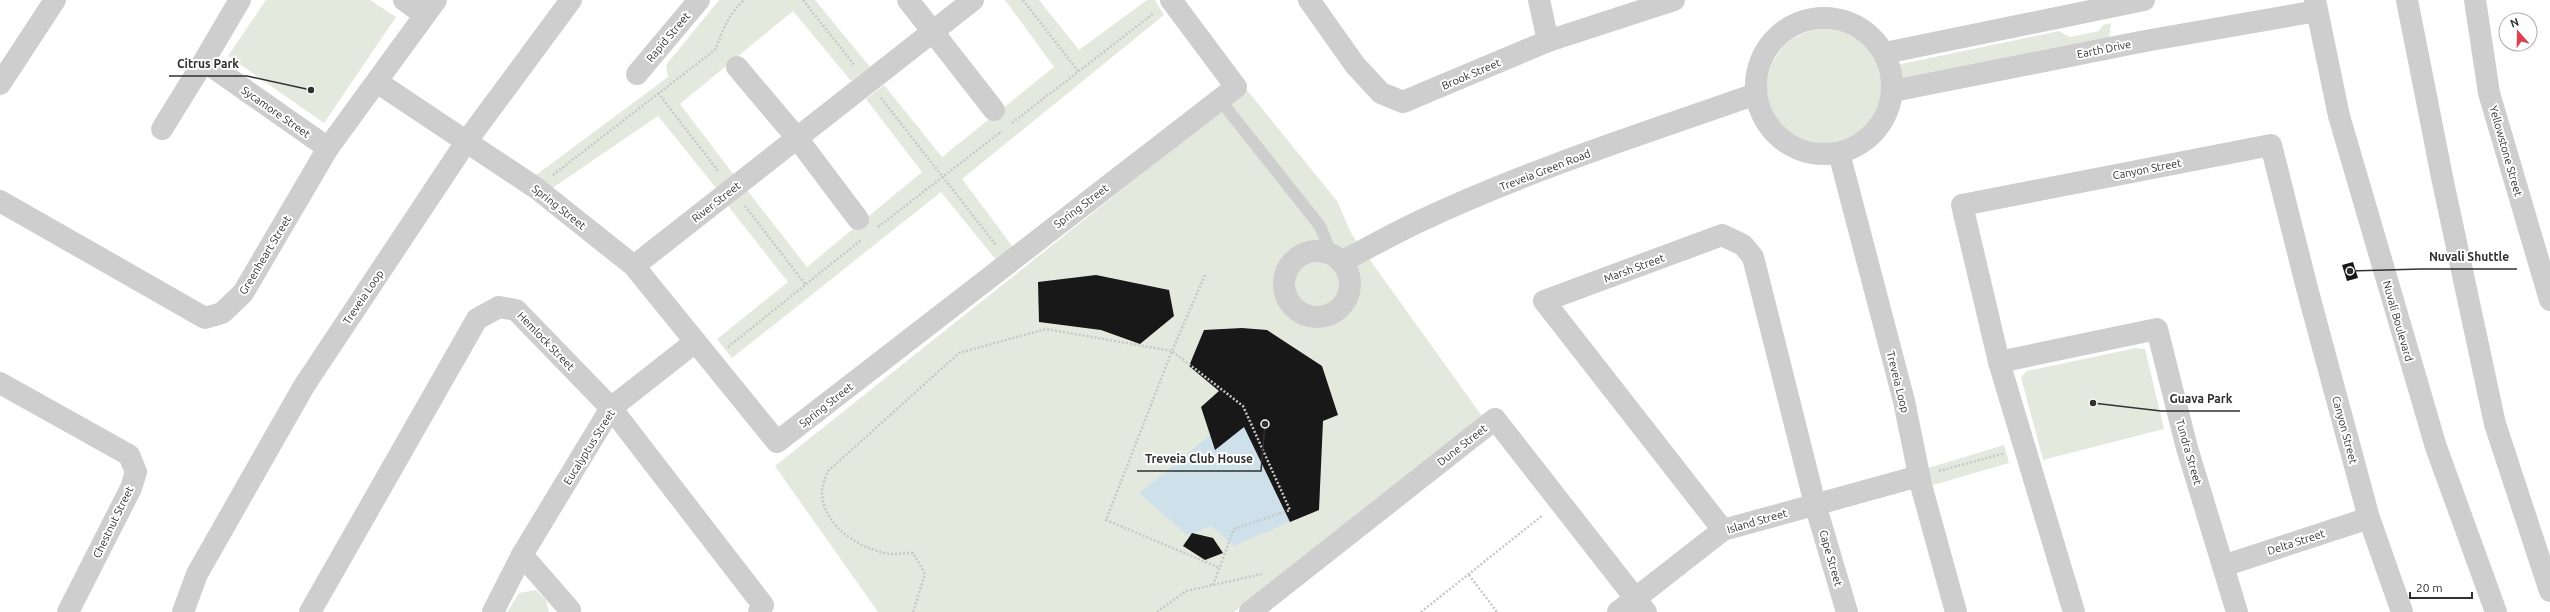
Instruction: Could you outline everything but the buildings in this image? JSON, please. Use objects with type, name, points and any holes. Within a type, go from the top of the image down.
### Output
[{"type":"street","points":[[0,84],[55,0]]},
{"type":"street","points":[[162,129],[240,0]]},
{"type":"street","points":[[404,0],[430,7]]},
{"type":"street","name":"Treveia Loop","points":[[183,612],[197,574],[304,386],[466,142],[571,0]]},
{"type":"street","name":"Rapid Street","points":[[637,74],[699,0]]},
{"type":"street","points":[[908,0],[994,110]]},
{"type":"street","name":"River Street","points":[[634,266],[933,33],[973,0]]},
{"type":"street","name":"Brook Street","points":[[1309,0],[1355,65],[1382,93],[1404,102],[1548,41],[1674,0]]},
{"type":"street","points":[[1539,0],[1548,41]]},
{"type":"street","points":[[1885,53],[2144,0]]},
{"type":"street","points":[[2407,0],[2443,182],[2495,424],[2550,591]]},
{"type":"street","name":"Yellowstone Street","points":[[2475,0],[2489,93],[2550,300]]},
{"type":"street","name":"Spring Street","points":[[466,142],[536,188],[634,266],[777,442],[1009,262],[1226,108],[1236,87],[1165,5]]},
{"type":"street","name":"Earth Drive","points":[[1893,92],[2316,6]]},
{"type":"street","name":"Nuvali Boulevard","points":[[2316,6],[2339,116],[2436,447],[2496,612]]},
{"type":"street","name":"Greenheart Street","points":[[0,201],[205,318],[222,313],[243,293],[328,148],[430,7]]},
{"type":"street","points":[[1812,9],[1855,25],[1872,37],[1885,53],[1892,72],[1893,92],[1888,113],[1876,131],[1859,145],[1839,153],[1819,154],[1800,150],[1783,141],[1769,126],[1758,102],[1757,73],[1764,54],[1773,43],[1812,9]]},
{"type":"street","name":"Sycamore Street","points":[[204,61],[328,148]]},
{"type":"street","points":[[737,67],[797,138],[865,229]]},
{"type":"street","points":[[377,82],[466,142]]},
{"type":"street","name":"Treveia Green Road","points":[[1339,263],[1416,223],[1513,182],[1639,135],[1758,102]]},
{"type":"street","name":"Canyon Street","points":[[2074,612],[1999,362],[1962,205],[2271,145],[2308,292],[2369,518],[2402,612]]},
{"type":"street","name":"Treveia Loop","points":[[1839,153],[1904,400],[1919,476],[1956,612]]},
{"type":"street","name":"Marsh Street","points":[[1723,530],[1544,301],[1722,235],[1743,245],[1753,257],[1815,504]]},
{"type":"street","name":"Hemlock Street","points":[[310,612],[477,319],[499,307],[516,310],[611,408],[763,605],[758,612]]},
{"type":"street","name":"Tundra Street","points":[[1999,362],[2157,329],[2187,448],[2238,612]]},
{"type":"street","name":"Eucalyptus Street","points":[[493,612],[522,555],[611,408],[695,342]]},
{"type":"street","name":"Chestnut Street","points":[[2,389],[129,455],[136,472],[131,488],[68,612]]},
{"type":"street","name":"Dune Street","points":[[1250,612],[1495,419],[1640,605]]},
{"type":"street","name":"Island Street","points":[[1618,612],[1640,605],[1723,530],[1919,476]]},
{"type":"street","name":"Cape Street","points":[[1815,504],[1847,612]]},
{"type":"street","name":"Delta Street","points":[[2223,566],[2369,518]]},
{"type":"street","points":[[522,555],[570,610],[569,612]]},
{"type":"lane","name":"Treveia Green Road","points":[[1226,108],[1314,219],[1339,263]]},
{"type":"path","points":[[536,188],[716,49],[725,26],[735,8],[744,0]]},
{"type":"path","points":[[803,0],[943,176],[1009,262]]},
{"type":"path","points":[[1023,0],[1078,71]]},
{"type":"path","points":[[1011,124],[1165,5]]},
{"type":"path","points":[[710,361],[865,229],[943,176],[1005,129]]},
{"type":"path","points":[[1205,275],[1172,351],[1106,520],[1220,568]]},
{"type":"path","points":[[913,612],[925,574],[913,553],[891,554],[861,545],[837,527],[824,509],[822,490],[828,471],[960,354],[1046,328],[1172,351],[1243,406],[1290,510],[1234,529],[1213,585]]},
{"type":"path","points":[[1919,476],[2025,448]]},
{"type":"path","points":[[1421,612],[1560,502]]},
{"type":"path","points":[[1157,612],[1186,591],[1263,574],[1277,591]]},
{"type":"path","points":[[1469,575],[1497,612]]},
{"type":"shaded area","points":[[266,0],[370,0],[396,17],[324,123],[228,56]]},
{"type":"shaded area","points":[[719,0],[815,0],[870,67],[851,81],[793,11],[680,104],[734,175],[716,188],[658,116],[548,191],[532,178],[668,77],[666,65]]},
{"type":"shaded area","points":[[1005,0],[1039,0],[1079,50],[1147,0],[1155,0],[1164,15],[962,179],[1013,247],[996,260],[941,192],[732,358],[717,339],[788,282],[728,206],[747,190],[807,267],[922,172],[866,99],[884,85],[942,157],[1054,67]]},
{"type":"shaded area","points":[[2111,23],[2109,38],[1904,81],[1898,76],[1896,70],[1901,64],[2059,31],[2070,37],[2099,31],[2103,25]]},
{"type":"shaded area","points":[[1825,29],[1836,30],[1847,34],[1866,46],[1878,65],[1882,76],[1882,98],[1878,109],[1866,128],[1847,140],[1836,144],[1825,145],[1814,144],[1803,140],[1784,128],[1772,109],[1768,98],[1767,87],[1768,76],[1772,65],[1784,46],[1803,34],[1814,30]]},
{"type":"shaded area","points":[[1247,90],[1337,201],[1352,235],[1482,416],[1234,612],[878,612],[775,466]]},
{"type":"shaded area","points":[[2136,348],[2145,349],[2164,429],[2043,460],[2021,377],[2027,371]]},
{"type":"shaded area","points":[[2004,445],[2009,463],[1930,486],[1925,469]]},
{"type":"shaded area","points":[[536,590],[546,600],[549,612],[507,612],[519,593]]},
{"type":"water","points":[[1252,417],[1299,518],[1234,546],[1211,526],[1187,535],[1139,493],[1213,433]]},
{"type":"place","name":"Citrus Park","points":[[311,90]]},
{"type":"place","name":"Nuvali Shuttle","points":[[2350,271]]},
{"type":"place","name":"Guava Park","points":[[2093,403]]},
{"type":"place","name":"Treveia Club House","points":[[1265,424]]}]
